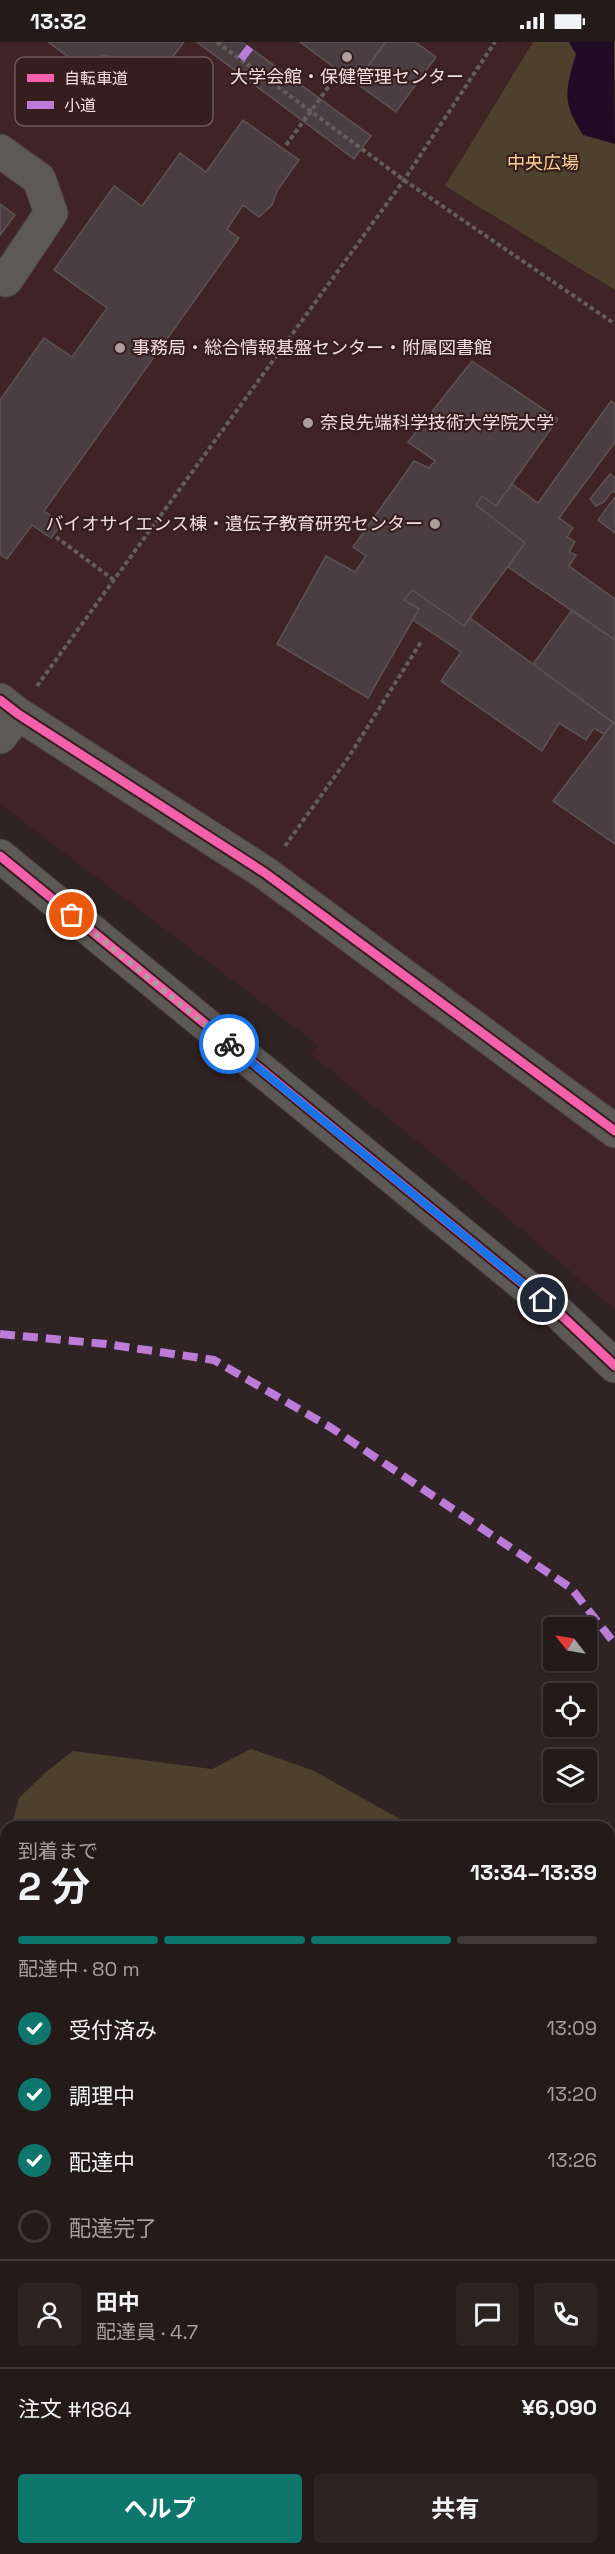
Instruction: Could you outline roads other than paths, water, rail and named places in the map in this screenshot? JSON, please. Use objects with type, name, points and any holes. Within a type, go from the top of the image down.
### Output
[{"type":"street","points":[[0,152],[39,179],[51,213],[6,280]]},
{"type":"street","points":[[6,717],[265,873],[615,1131]]},
{"type":"street","points":[[0,856],[561,1315],[615,1366]]},
{"type":"place","name":"大学会館・保健管理センター","points":[[347,57]]},
{"type":"place","name":"事務局・総合情報基盤センター・附属図書館","points":[[120,348]]},
{"type":"place","name":"奈良先端科学技術大学院大学","points":[[308,423]]},
{"type":"place","name":"バイオサイエンス棟・遺伝子教育研究センター","points":[[435,524]]},
{"type":"park label","name":"中央広場","points":[[543,163]]}]
